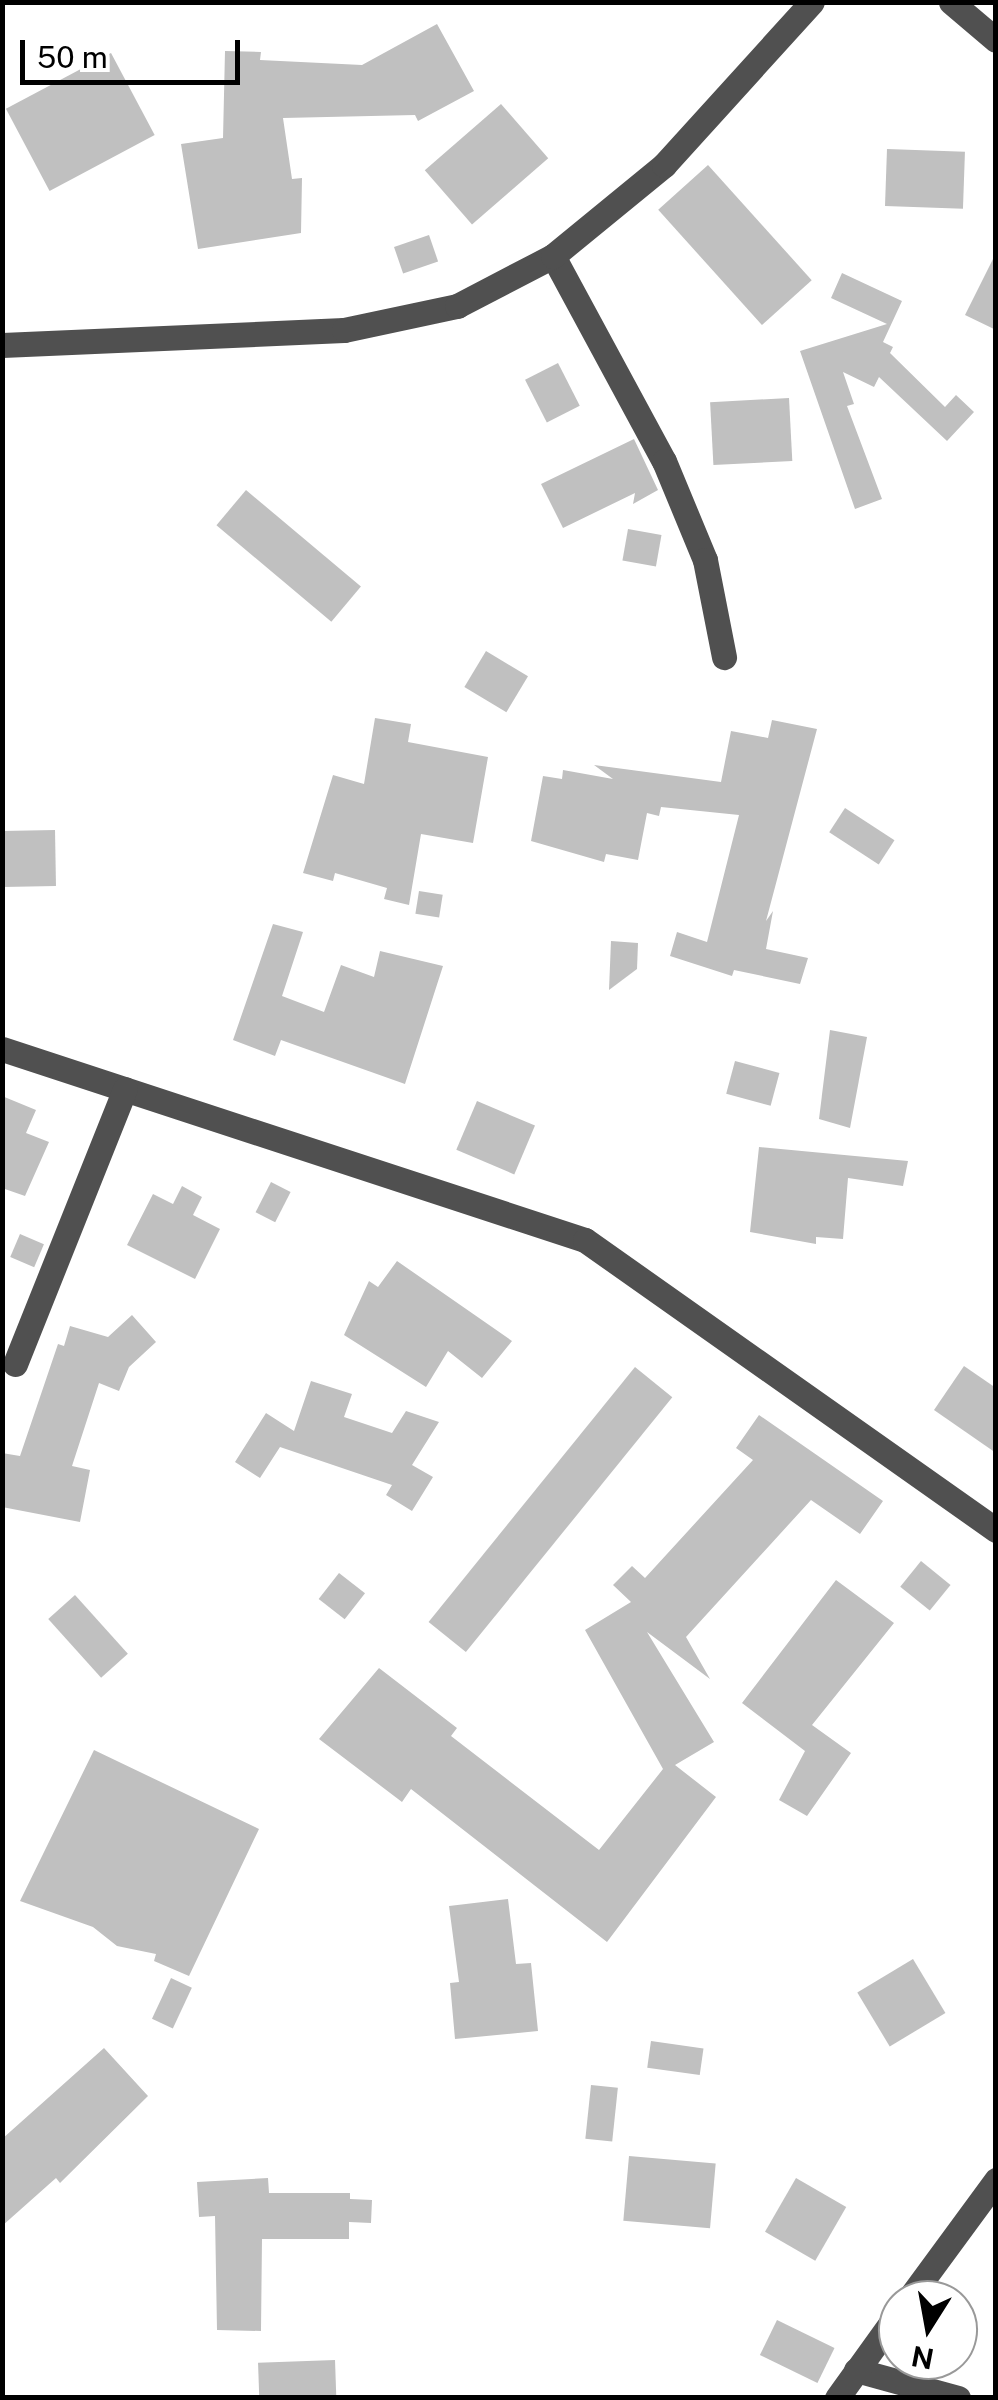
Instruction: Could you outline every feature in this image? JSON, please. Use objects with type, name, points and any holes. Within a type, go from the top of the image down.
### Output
[{"type":"street","points":[[2,345],[344,330],[457,306],[553,256],[664,165],[812,2]]},
{"type":"street","points":[[950,2],[996,40]]},
{"type":"street","points":[[553,256],[664,461],[705,560],[724,657]]},
{"type":"street","points":[[2,1048],[585,1240],[996,1530]]},
{"type":"street","points":[[16,1364],[125,1089]]},
{"type":"street","points":[[923,2280],[996,2180]]},
{"type":"street","points":[[837,2398],[878,2340]]},
{"type":"street","points":[[856,2370],[958,2398]]},
{"type":"building","points":[[437,24],[474,91],[418,121],[415,115],[283,118],[292,179],[302,178],[301,233],[198,249],[181,144],[223,138],[225,51],[261,52],[260,60],[362,65]]},
{"type":"building","points":[[111,53],[155,135],[50,191],[6,109]]},
{"type":"building","points":[[501,104],[548,158],[472,225],[425,170]]},
{"type":"building","points":[[887,149],[965,152],[963,209],[885,206]]},
{"type":"building","points":[[708,165],[812,280],[762,325],[658,210]]},
{"type":"building","points":[[429,235],[438,261],[403,274],[394,247]]},
{"type":"building","points":[[996,253],[996,330],[965,315]]},
{"type":"building","points":[[842,273],[902,301],[883,342],[893,347],[890,353],[945,407],[956,395],[974,412],[947,441],[879,377],[874,387],[843,372],[854,404],[847,406],[882,499],[855,509],[800,351],[887,324],[831,298]]},
{"type":"building","points":[[558,363],[580,406],[547,423],[525,380]]},
{"type":"building","points":[[789,398],[792,461],[713,465],[710,402]]},
{"type":"building","points":[[634,439],[658,490],[633,504],[635,493],[563,528],[541,484]]},
{"type":"building","points":[[246,490],[361,586],[331,622],[216,525]]},
{"type":"building","points":[[628,529],[661,535],[656,566],[622,561]]},
{"type":"building","points":[[486,651],[528,676],[506,712],[464,687]]},
{"type":"building","points":[[375,718],[411,724],[408,742],[488,757],[473,843],[421,834],[409,905],[384,899],[387,888],[335,873],[333,881],[303,873],[333,775],[364,784]]},
{"type":"building","points":[[772,720],[817,729],[766,921],[773,911],[766,949],[808,958],[800,984],[734,970],[732,976],[670,956],[677,932],[707,942],[739,815],[661,807],[659,816],[647,813],[638,860],[606,854],[604,862],[531,841],[543,776],[562,779],[563,770],[613,779],[594,765],[721,782],[731,731],[768,738]]},
{"type":"building","points":[[845,808],[894,840],[879,864],[829,832]]},
{"type":"building","points":[[55,830],[56,886],[3,887],[2,831]]},
{"type":"building","points":[[419,891],[443,895],[439,917],[415,914]]},
{"type":"building","points":[[273,924],[303,932],[282,996],[324,1012],[341,965],[374,977],[380,951],[443,966],[405,1084],[281,1040],[275,1056],[233,1040]]},
{"type":"building","points":[[611,941],[638,943],[637,969],[609,990]]},
{"type":"building","points":[[830,1030],[867,1037],[850,1128],[819,1119]]},
{"type":"building","points":[[735,1061],[779,1073],[771,1106],[726,1094]]},
{"type":"building","points":[[2,1096],[36,1110],[26,1133],[49,1142],[25,1196],[2,1188]]},
{"type":"building","points":[[477,1101],[535,1126],[514,1174],[456,1150]]},
{"type":"building","points":[[759,1147],[908,1161],[903,1186],[848,1178],[843,1239],[816,1237],[816,1244],[750,1232]]},
{"type":"building","points":[[271,1182],[291,1192],[275,1222],[256,1212]]},
{"type":"building","points":[[182,1186],[202,1197],[193,1215],[220,1229],[195,1279],[127,1245],[153,1194],[173,1204]]},
{"type":"building","points":[[20,1234],[44,1244],[34,1267],[10,1257]]},
{"type":"building","points":[[397,1261],[512,1341],[482,1378],[448,1351],[426,1387],[344,1335],[369,1281],[378,1287]]},
{"type":"building","points":[[132,1315],[156,1342],[129,1367],[119,1391],[99,1383],[72,1466],[90,1470],[80,1522],[2,1507],[2,1453],[20,1456],[58,1344],[64,1346],[70,1326],[108,1337]]},
{"type":"building","points":[[964,1366],[996,1388],[996,1453],[934,1410]]},
{"type":"building","points":[[635,1367],[672,1397],[466,1652],[429,1622]]},
{"type":"building","points":[[311,1381],[352,1394],[344,1417],[392,1433],[406,1411],[439,1422],[412,1465],[433,1477],[412,1511],[386,1495],[392,1485],[280,1447],[260,1478],[235,1462],[266,1413],[294,1431]]},
{"type":"building","points":[[759,1415],[883,1501],[860,1534],[811,1500],[686,1637],[710,1679],[647,1632],[714,1742],[675,1765],[716,1797],[607,1942],[411,1789],[402,1802],[319,1739],[379,1668],[457,1728],[451,1736],[599,1850],[663,1769],[585,1630],[631,1602],[613,1585],[632,1566],[645,1578],[753,1460],[736,1448]]},
{"type":"building","points":[[921,1561],[951,1585],[930,1611],[900,1587]]},
{"type":"building","points":[[339,1573],[365,1593],[345,1619],[319,1599]]},
{"type":"building","points":[[836,1580],[894,1623],[812,1725],[851,1753],[807,1816],[779,1800],[805,1751],[742,1703]]},
{"type":"building","points":[[75,1595],[128,1654],[101,1678],[48,1619]]},
{"type":"building","points":[[94,1750],[259,1829],[189,1976],[154,1961],[156,1954],[117,1946],[93,1927],[20,1901]]},
{"type":"building","points":[[508,1899],[516,1964],[531,1963],[538,2031],[455,2039],[450,1983],[459,1982],[449,1906]]},
{"type":"building","points":[[913,1959],[945,2013],[890,2046],[857,1992]]},
{"type":"building","points":[[171,1978],[192,1988],[173,2029],[152,2019]]},
{"type":"building","points":[[651,2041],[703,2048],[700,2075],[647,2068]]},
{"type":"building","points":[[104,2048],[148,2096],[60,2183],[56,2178],[2,2226],[2,2139]]},
{"type":"building","points":[[591,2085],[618,2088],[612,2142],[585,2139]]},
{"type":"building","points":[[629,2156],[716,2164],[710,2228],[623,2221]]},
{"type":"building","points":[[268,2178],[269,2193],[350,2193],[350,2199],[372,2200],[371,2223],[349,2222],[349,2239],[262,2239],[261,2331],[217,2330],[215,2216],[199,2217],[197,2182]]},
{"type":"building","points":[[796,2178],[846,2207],[815,2261],[765,2232]]},
{"type":"building","points":[[777,2320],[835,2348],[817,2383],[760,2355]]},
{"type":"building","points":[[335,2360],[336,2398],[259,2398],[258,2363]]}]
